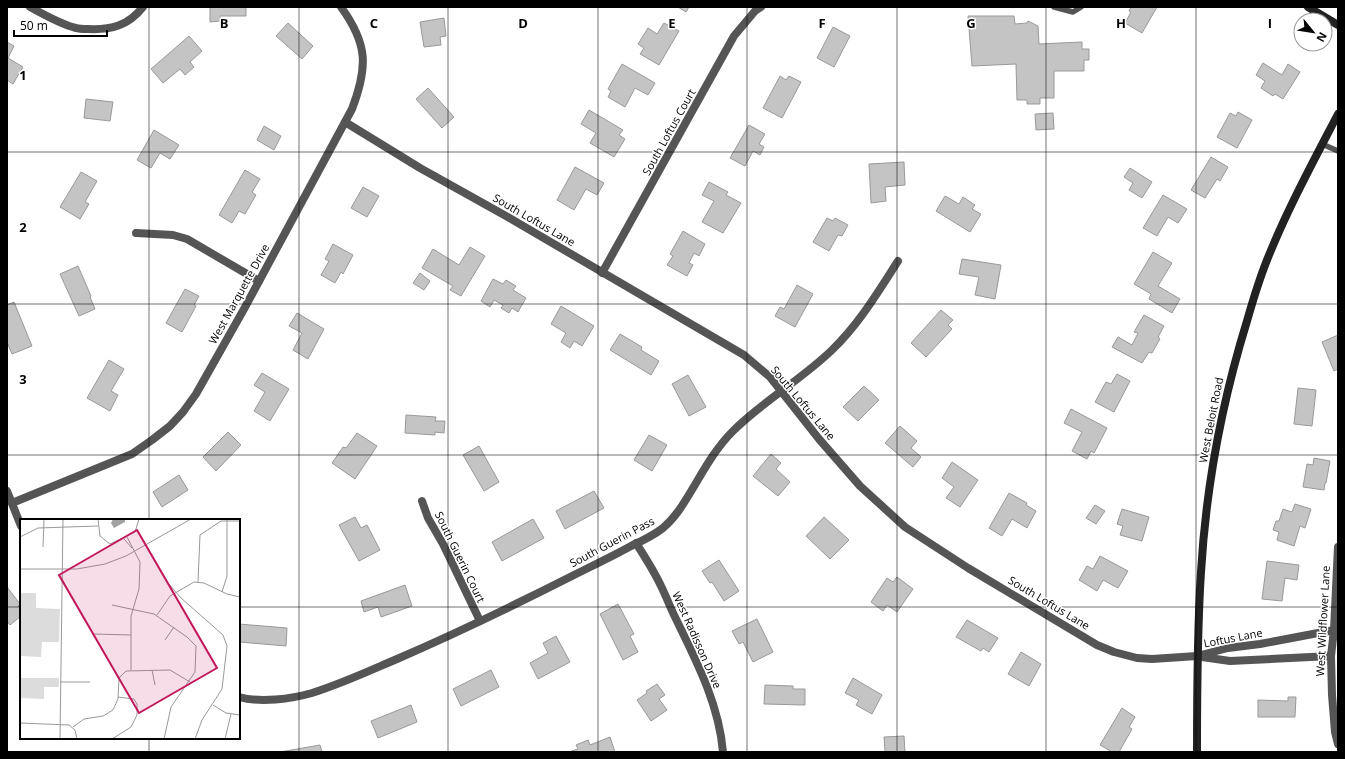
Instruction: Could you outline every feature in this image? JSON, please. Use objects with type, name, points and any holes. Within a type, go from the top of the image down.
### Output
[{"type":"main road","points":[[1308,7],[1338,25]]},
{"type":"main road","name":"West Beloit Road","points":[[1197,752],[1197,656],[1204,533],[1216,451],[1230,380],[1239,346],[1266,262],[1282,224],[1338,114]]},
{"type":"street","points":[[30,7],[53,19],[76,28],[104,30],[122,24],[137,14],[144,7]]},
{"type":"street","name":"West Marquette Drive","points":[[12,503],[132,454],[170,426],[196,394],[352,109],[360,88],[364,63],[361,45],[352,22],[341,7]]},
{"type":"street","name":"South Loftus Court","points":[[602,272],[734,36],[755,11],[761,7]]},
{"type":"street","name":"South Loftus Lane","points":[[345,122],[420,168],[744,355],[770,377],[819,439],[860,486],[905,527],[933,546],[1097,645],[1114,652],[1137,658],[1152,659],[1197,656]]},
{"type":"street","points":[[136,233],[173,235],[187,239],[259,281]]},
{"type":"street","name":"South Guerin Pass","points":[[240,697],[246,699],[274,700],[311,694],[362,674],[535,595],[662,529],[680,509],[717,448],[733,431],[764,404],[800,378],[831,351],[852,329],[898,261]]},
{"type":"street","points":[[7,491],[20,523]]},
{"type":"street","name":"South Guerin Court","points":[[422,501],[428,518],[480,621]]},
{"type":"street","name":"West Radisson Drive","points":[[636,543],[661,586],[710,693],[718,722],[723,752]]},
{"type":"street","name":"West Wildflower Lane","points":[[1338,547],[1334,630],[1331,656],[1332,695],[1335,732],[1338,744]]},
{"type":"street","name":"Loftus Lane","points":[[1197,656],[1228,648],[1260,644],[1334,630]]},
{"type":"street","name":"Loftus Lane","points":[[1197,656],[1230,662],[1331,656]]},
{"type":"lane","points":[[1054,7],[1073,12],[1080,7]]},
{"type":"lane","points":[[1322,144],[1338,151]]},
{"type":"building","points":[[210,7],[246,7],[246,16],[220,16],[220,21],[210,22]]},
{"type":"building","points":[[678,7],[689,7],[686,12]]},
{"type":"building","points":[[1131,7],[1157,7],[1142,33],[1125,23],[1131,12],[1129,11]]},
{"type":"building","points":[[968,16],[1014,16],[1015,24],[1027,23],[1028,21],[1038,26],[1039,44],[1082,42],[1082,49],[1089,49],[1089,60],[1084,60],[1084,71],[1054,71],[1054,98],[1040,98],[1040,104],[1027,104],[1027,100],[1017,100],[1016,64],[972,66]]},
{"type":"building","points":[[444,18],[446,36],[440,37],[441,45],[424,47],[420,22]]},
{"type":"building","points":[[288,23],[313,46],[302,59],[276,36]]},
{"type":"building","points":[[664,23],[679,31],[659,65],[640,54],[644,48],[638,44],[648,28],[657,34]]},
{"type":"building","points":[[833,27],[850,36],[834,67],[817,58]]},
{"type":"building","points":[[189,36],[202,51],[190,62],[194,67],[185,75],[180,69],[163,83],[151,69]]},
{"type":"building","points":[[7,42],[14,46],[8,58],[23,67],[13,84],[7,80]]},
{"type":"building","points":[[1263,63],[1282,75],[1288,64],[1300,72],[1283,99],[1275,94],[1273,96],[1261,88],[1265,81],[1256,75]]},
{"type":"building","points":[[622,64],[655,83],[648,95],[635,88],[625,107],[608,97],[611,91],[608,89]]},
{"type":"building","points":[[780,76],[786,80],[789,76],[801,82],[782,118],[763,108]]},
{"type":"building","points":[[428,88],[454,117],[442,128],[416,99]]},
{"type":"building","points":[[86,99],[113,102],[110,121],[84,118]]},
{"type":"building","points":[[589,110],[623,130],[619,135],[625,139],[614,157],[590,143],[596,133],[581,124]]},
{"type":"building","points":[[1238,112],[1252,120],[1237,148],[1217,137],[1230,113],[1236,116]]},
{"type":"building","points":[[1053,113],[1054,129],[1036,130],[1035,114]]},
{"type":"building","points":[[749,125],[765,134],[759,144],[764,147],[760,155],[753,151],[745,166],[730,158]]},
{"type":"building","points":[[264,126],[281,136],[274,150],[257,140]]},
{"type":"building","points":[[154,130],[179,145],[170,159],[160,153],[151,168],[137,160]]},
{"type":"building","points":[[1211,157],[1228,167],[1220,181],[1217,179],[1205,198],[1191,190]]},
{"type":"building","points":[[904,162],[905,185],[885,187],[886,201],[871,203],[869,164]]},
{"type":"building","points":[[575,167],[604,183],[597,195],[586,189],[574,210],[557,200]]},
{"type":"building","points":[[1130,168],[1152,182],[1142,198],[1129,190],[1133,183],[1124,177]]},
{"type":"building","points":[[245,170],[260,179],[252,192],[256,195],[245,214],[239,211],[232,223],[219,215]]},
{"type":"building","points":[[81,172],[97,181],[85,202],[89,204],[80,219],[60,207]]},
{"type":"building","points":[[709,182],[728,192],[726,195],[741,203],[723,233],[702,222],[714,201],[702,195]]},
{"type":"building","points":[[363,187],[379,196],[367,217],[351,208]]},
{"type":"building","points":[[1163,195],[1187,209],[1178,223],[1168,217],[1157,236],[1143,228]]},
{"type":"building","points":[[945,196],[959,204],[963,197],[975,205],[972,209],[981,214],[970,232],[936,211]]},
{"type":"building","points":[[827,218],[833,221],[835,218],[848,225],[842,236],[838,235],[829,251],[813,242]]},
{"type":"building","points":[[683,231],[705,244],[699,256],[694,253],[689,263],[693,265],[687,276],[667,265],[673,256],[670,254]]},
{"type":"building","points":[[333,244],[353,255],[343,274],[341,272],[335,283],[321,275],[329,261],[325,259]]},
{"type":"building","points":[[470,247],[485,256],[461,296],[450,290],[453,286],[422,268],[433,249],[459,265]]},
{"type":"building","points":[[1153,252],[1172,263],[1158,286],[1180,299],[1172,313],[1149,299],[1151,294],[1134,284]]},
{"type":"building","points":[[962,259],[1001,265],[995,299],[975,295],[979,277],[959,274]]},
{"type":"building","points":[[78,266],[95,309],[79,316],[60,274]]},
{"type":"building","points":[[420,273],[430,281],[424,290],[413,283]]},
{"type":"building","points":[[493,279],[503,284],[506,280],[516,286],[513,290],[526,298],[518,312],[512,308],[509,313],[501,308],[503,305],[494,300],[490,307],[481,301]]},
{"type":"building","points":[[797,285],[813,294],[795,327],[775,316],[780,307],[784,309]]},
{"type":"building","points":[[185,289],[199,296],[194,305],[196,306],[182,332],[166,323]]},
{"type":"building","points":[[14,302],[32,346],[12,354],[7,342],[7,305]]},
{"type":"building","points":[[561,306],[594,326],[582,346],[574,341],[570,348],[561,342],[566,333],[551,324]]},
{"type":"building","points":[[941,310],[953,320],[948,325],[952,329],[926,357],[911,343]]},
{"type":"building","points":[[297,313],[324,329],[308,359],[293,350],[302,333],[289,326]]},
{"type":"building","points":[[1144,315],[1164,326],[1158,337],[1160,339],[1152,353],[1149,352],[1142,363],[1112,347],[1118,337],[1132,345],[1138,333],[1134,332]]},
{"type":"building","points":[[620,334],[642,347],[641,350],[659,361],[651,375],[610,350]]},
{"type":"building","points":[[1338,335],[1338,369],[1334,371],[1322,342]]},
{"type":"building","points":[[109,360],[124,369],[111,391],[118,395],[110,411],[87,398]]},
{"type":"building","points":[[262,373],[289,389],[270,421],[254,411],[265,392],[254,385]]},
{"type":"building","points":[[1117,374],[1130,381],[1114,412],[1095,402],[1106,382],[1111,384]]},
{"type":"building","points":[[688,375],[706,407],[689,416],[672,384]]},
{"type":"building","points":[[864,386],[879,400],[858,421],[843,407]]},
{"type":"building","points":[[1298,388],[1316,390],[1312,426],[1294,424]]},
{"type":"building","points":[[1071,409],[1107,428],[1094,453],[1091,451],[1087,459],[1072,451],[1082,432],[1064,423]]},
{"type":"building","points":[[406,415],[436,417],[435,421],[445,421],[444,433],[435,432],[435,435],[405,433]]},
{"type":"building","points":[[900,426],[917,441],[911,448],[921,457],[913,467],[885,443]]},
{"type":"building","points":[[228,432],[241,445],[216,471],[203,457]]},
{"type":"building","points":[[357,433],[377,446],[355,479],[332,463],[343,447],[346,448]]},
{"type":"building","points":[[649,435],[667,445],[652,471],[634,460]]},
{"type":"building","points":[[479,446],[499,482],[484,491],[463,455]]},
{"type":"building","points":[[771,454],[781,463],[776,469],[790,482],[778,496],[753,476]]},
{"type":"building","points":[[1314,458],[1330,461],[1324,490],[1303,487],[1307,464],[1313,465]]},
{"type":"building","points":[[952,462],[978,480],[960,507],[946,498],[954,487],[942,478]]},
{"type":"building","points":[[179,475],[188,490],[162,507],[153,492]]},
{"type":"building","points":[[594,491],[604,508],[565,529],[556,511]]},
{"type":"building","points":[[1009,493],[1027,503],[1026,505],[1036,511],[1027,528],[1012,519],[1002,536],[989,528]]},
{"type":"building","points":[[1295,504],[1311,509],[1305,528],[1300,526],[1294,546],[1277,540],[1279,532],[1273,530],[1276,521],[1279,521],[1283,509],[1292,512]]},
{"type":"building","points":[[1095,505],[1105,511],[1096,524],[1086,518]]},
{"type":"building","points":[[1122,509],[1149,517],[1142,541],[1120,535],[1123,526],[1117,524]]},
{"type":"building","points":[[355,517],[361,528],[367,525],[380,550],[359,561],[339,525]]},
{"type":"building","points":[[824,517],[849,540],[830,559],[806,536]]},
{"type":"building","points":[[533,519],[544,538],[502,561],[492,542]]},
{"type":"building","points":[[1100,556],[1128,571],[1118,588],[1103,580],[1097,591],[1079,580],[1087,566],[1093,569]]},
{"type":"building","points":[[719,560],[739,591],[724,601],[712,582],[710,583],[702,571]]},
{"type":"building","points":[[1267,561],[1299,565],[1297,580],[1285,578],[1282,601],[1262,599]]},
{"type":"building","points":[[897,577],[913,589],[897,612],[887,605],[883,611],[871,602],[887,578],[893,582]]},
{"type":"building","points":[[405,585],[412,606],[381,617],[378,607],[364,612],[361,601]]},
{"type":"building","points":[[7,587],[20,604],[18,606],[20,608],[20,617],[10,625],[7,621]]},
{"type":"building","points":[[618,604],[634,634],[630,636],[638,652],[623,660],[600,614]]},
{"type":"building","points":[[757,619],[773,652],[753,662],[743,642],[739,644],[732,631]]},
{"type":"building","points":[[967,620],[998,638],[989,652],[983,648],[981,651],[956,637]]},
{"type":"building","points":[[240,624],[287,628],[286,646],[240,642]]},
{"type":"building","points":[[556,636],[570,662],[538,679],[530,663],[548,653],[543,643]]},
{"type":"building","points":[[1021,652],[1041,664],[1029,686],[1008,674]]},
{"type":"building","points":[[491,670],[499,687],[461,706],[453,689]]},
{"type":"building","points":[[853,678],[882,695],[872,714],[856,705],[859,700],[845,693]]},
{"type":"building","points":[[657,684],[665,695],[659,699],[667,710],[651,721],[637,700],[647,693],[646,691]]},
{"type":"building","points":[[765,685],[793,686],[793,689],[805,689],[805,705],[764,704]]},
{"type":"building","points":[[1288,697],[1296,697],[1295,717],[1258,717],[1258,700],[1288,701]]},
{"type":"building","points":[[411,705],[417,722],[378,738],[371,721]]},
{"type":"building","points":[[1122,708],[1135,717],[1129,727],[1132,729],[1119,752],[1112,752],[1100,745]]},
{"type":"building","points":[[904,736],[905,752],[885,752],[884,737]]},
{"type":"building","points":[[610,737],[615,752],[569,752],[578,749],[576,745],[588,740],[590,745]]},
{"type":"building","points":[[320,745],[322,752],[280,752]]}]
